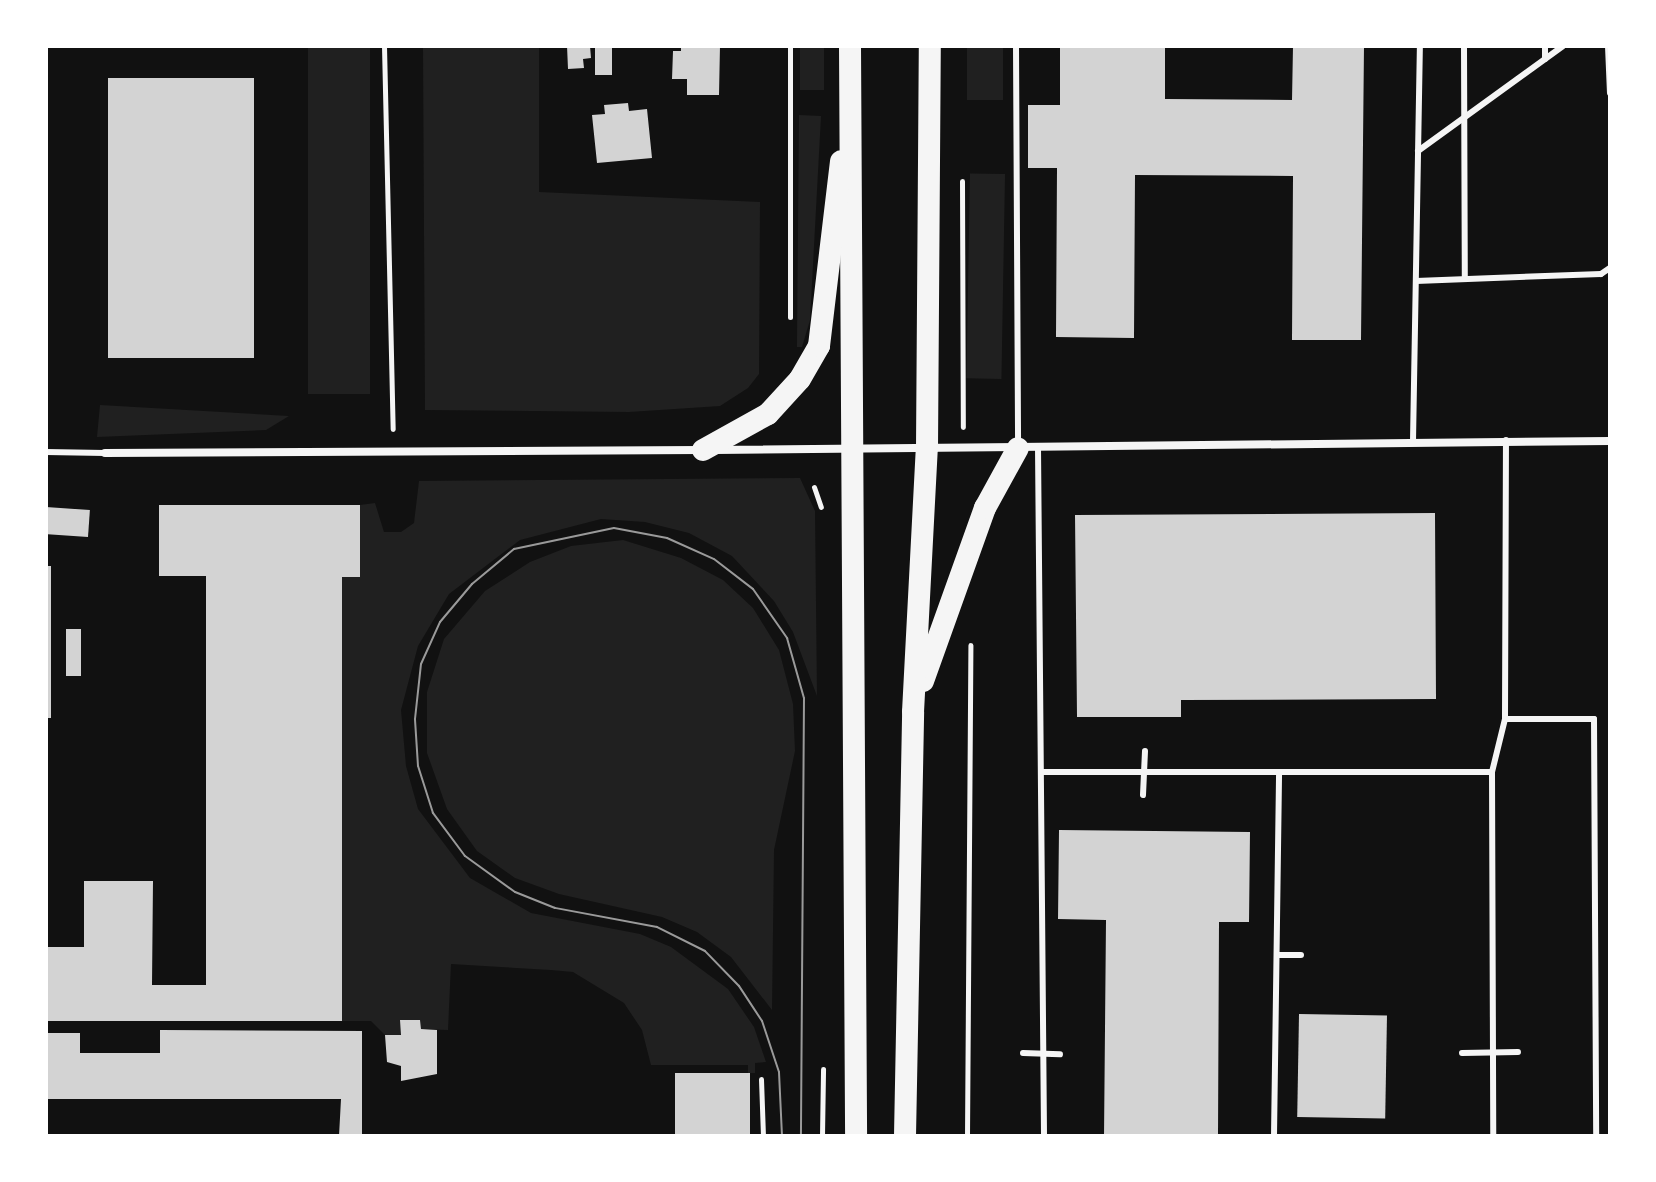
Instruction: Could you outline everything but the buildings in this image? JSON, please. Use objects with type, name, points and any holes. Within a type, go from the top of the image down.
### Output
[{"type":"highway","points":[[850,46],[856,1136]]},
{"type":"highway","points":[[905,1136],[913,712],[927,448],[930,46]]},
{"type":"highway","points":[[703,450],[768,414],[800,379],[819,346],[827,246],[851,100]]},
{"type":"highway","points":[[913,712],[985,508],[1028,448]]},
{"type":"street","points":[[105,453],[854,450],[1610,441]]},
{"type":"lane","points":[[1016,46],[1042,772],[1044,1136]]},
{"type":"lane","points":[[1413,441],[1420,46]]},
{"type":"lane","points":[[1464,46],[1465,279]]},
{"type":"lane","points":[[1545,46],[1545,59]]},
{"type":"lane","points":[[1418,151],[1563,46]]},
{"type":"lane","points":[[1608,46],[1610,93]]},
{"type":"lane","points":[[1416,281],[1601,274],[1610,268]]},
{"type":"lane","points":[[1493,1136],[1492,772],[1505,719],[1506,440]]},
{"type":"lane","points":[[46,452],[105,453]]},
{"type":"lane","points":[[1505,719],[1594,719],[1596,1136]]},
{"type":"lane","points":[[1143,795],[1145,751]]},
{"type":"lane","points":[[1042,772],[1492,772]]},
{"type":"lane","points":[[1274,1136],[1279,772]]},
{"type":"lane","points":[[1277,955],[1301,955]]},
{"type":"lane","points":[[1462,1053],[1518,1052]]},
{"type":"lane","points":[[1023,1053],[1060,1054]]},
{"type":"path","points":[[384,46],[394,452]]},
{"type":"path","points":[[790,46],[790,331]]},
{"type":"path","points":[[962,167],[963,447]]},
{"type":"path","points":[[814,487],[822,511]]},
{"type":"path","points":[[967,1136],[970,637]]},
{"type":"path","points":[[761,1079],[763,1136]]},
{"type":"shaded area","points":[[308,46],[370,46],[370,394],[308,394]]},
{"type":"shaded area","points":[[423,46],[539,46],[539,192],[760,202],[759,374],[748,388],[720,406],[629,412],[425,410]]},
{"type":"shaded area","points":[[800,46],[824,46],[824,90],[800,90]]},
{"type":"shaded area","points":[[967,46],[1003,46],[1003,100],[967,100]]},
{"type":"shaded area","points":[[799,115],[821,116],[810,320],[802,347],[797,347]]},
{"type":"shaded area","points":[[970,173],[1005,174],[1001,379],[966,378]]},
{"type":"shaded area","points":[[100,405],[289,416],[266,430],[97,437]]},
{"type":"shaded area","points":[[800,478],[815,511],[817,696],[793,632],[774,601],[732,556],[689,533],[645,522],[601,519],[520,540],[449,594],[418,646],[401,710],[406,766],[418,809],[470,878],[531,913],[640,934],[671,947],[728,989],[754,1027],[766,1062],[755,1063],[755,1073],[748,1073],[748,1065],[651,1065],[642,1030],[624,1003],[573,972],[451,964],[448,1030],[421,1029],[419,1021],[401,1035],[385,1035],[371,1021],[342,1021],[342,577],[360,577],[360,505],[375,503],[384,532],[401,532],[414,523],[419,481]]},
{"type":"shaded area","points":[[623,540],[681,558],[723,580],[753,608],[779,650],[793,704],[795,751],[774,850],[772,1010],[731,957],[697,932],[662,917],[559,894],[515,878],[477,851],[447,809],[427,753],[427,692],[444,639],[485,591],[530,562],[571,546]]},
{"type":"tram line","points":[[782,1136],[779,1072],[762,1021],[739,986],[705,951],[657,927],[555,908],[515,892],[465,856],[433,813],[418,766],[415,719],[421,664],[440,622],[472,584],[514,549],[614,528],[667,538],[714,559],[753,589],[787,638],[804,698],[801,1136]]}]
